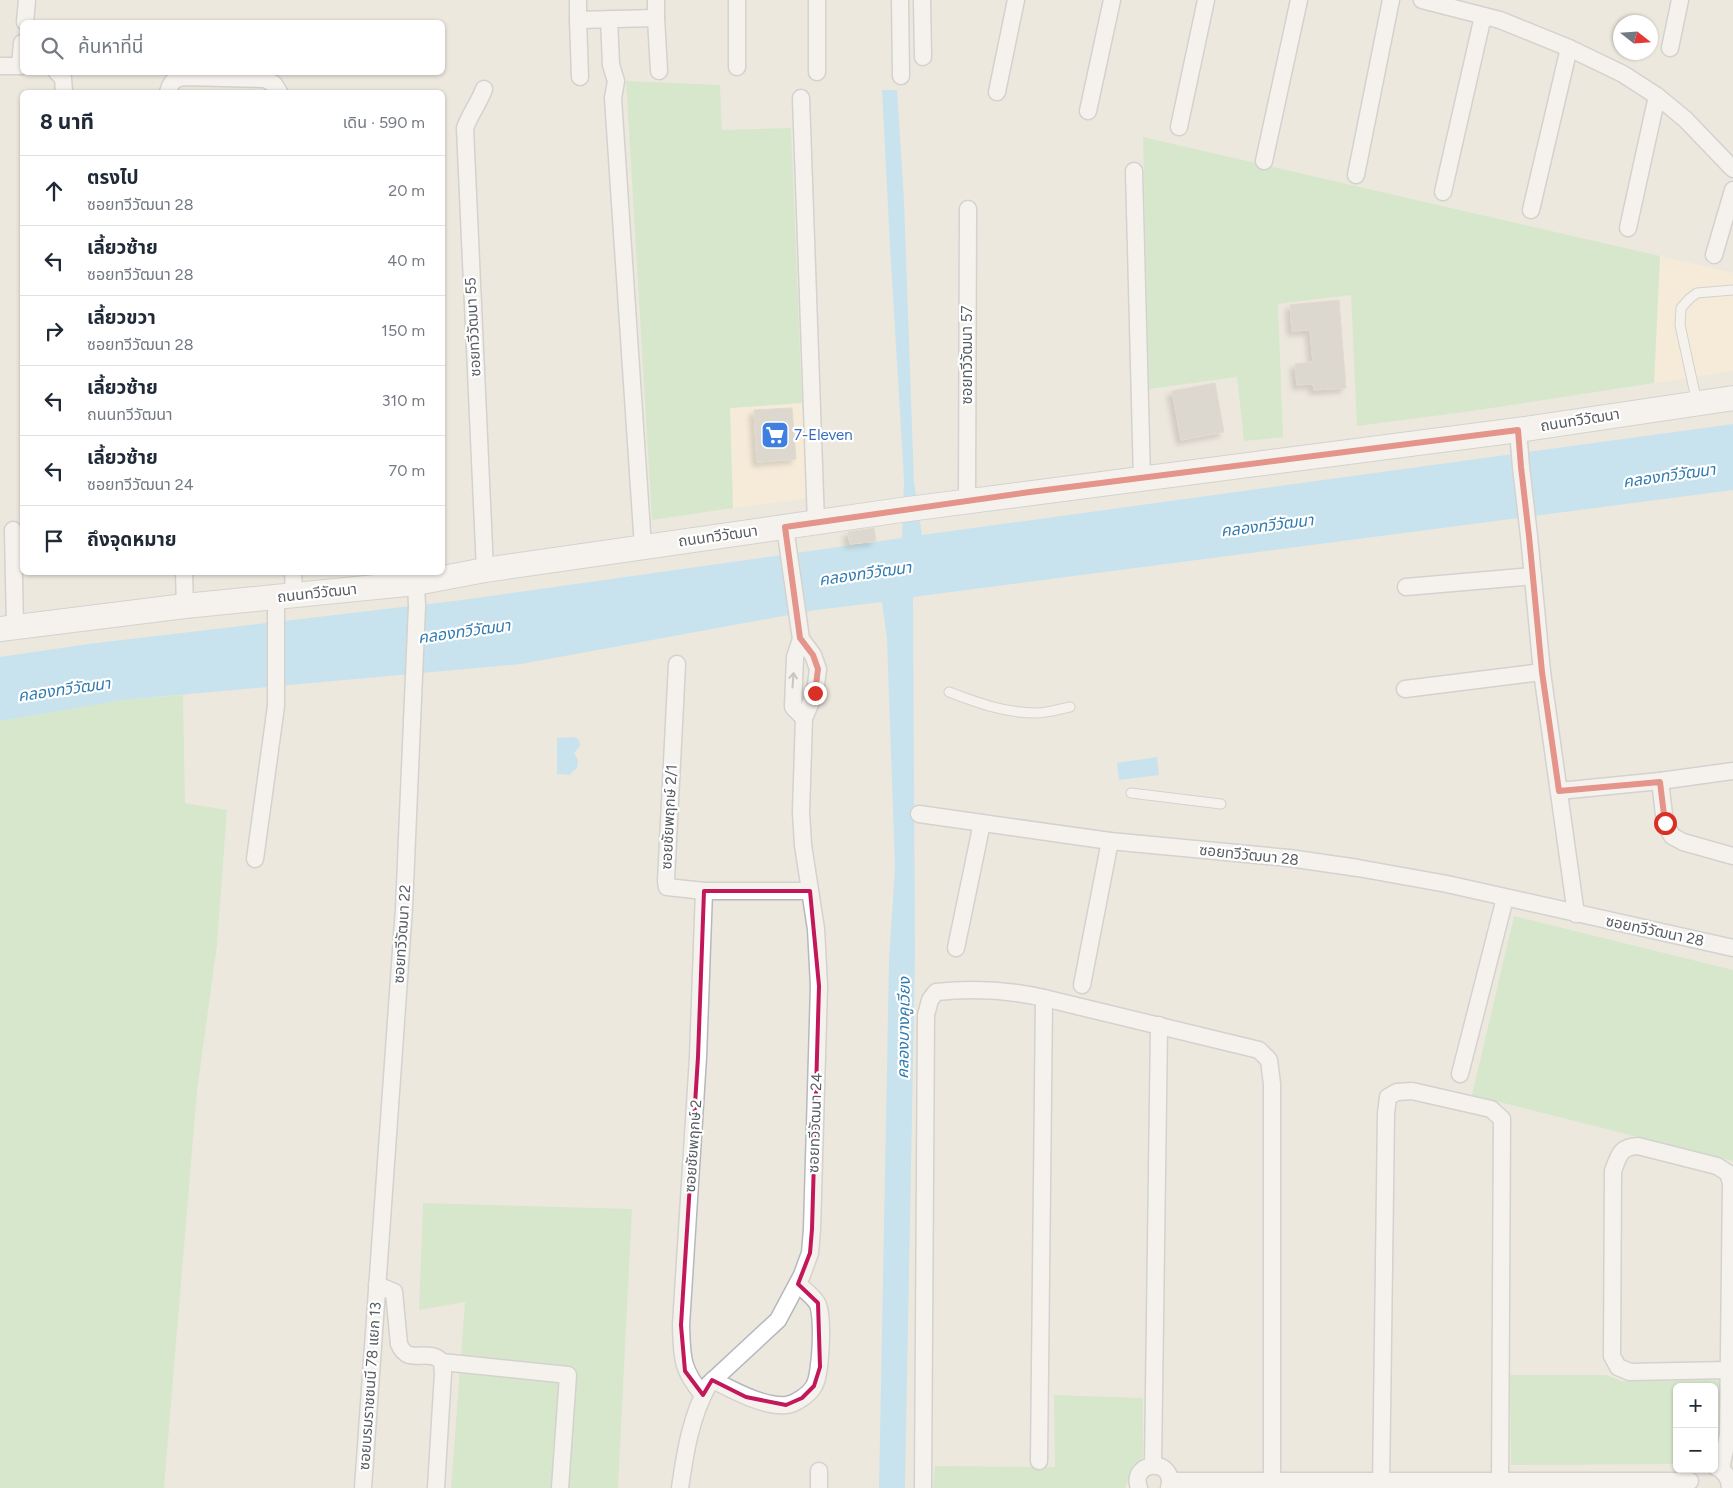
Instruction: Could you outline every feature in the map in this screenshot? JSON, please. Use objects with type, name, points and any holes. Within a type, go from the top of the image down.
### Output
[{"type":"main road","name":"ถนนทวีวัฒนา","points":[[7,628],[185,606],[416,583],[485,570],[816,522],[1518,430],[1733,398]]},
{"type":"street","points":[[25,20],[28,0]]},
{"type":"street","points":[[578,0],[580,77]]},
{"type":"street","points":[[656,0],[659,71]]},
{"type":"street","points":[[736,0],[737,67]]},
{"type":"street","points":[[817,0],[817,72]]},
{"type":"street","points":[[900,0],[901,76]]},
{"type":"street","points":[[922,0],[923,57]]},
{"type":"street","points":[[997,92],[1016,0]]},
{"type":"street","points":[[1088,111],[1112,0]]},
{"type":"street","points":[[1179,127],[1206,0]]},
{"type":"street","points":[[1264,161],[1298,0]]},
{"type":"street","points":[[1356,175],[1391,0]]},
{"type":"street","points":[[1422,0],[1500,20],[1569,48],[1623,74],[1657,96],[1685,119],[1733,169]]},
{"type":"street","points":[[1670,48],[1680,0]]},
{"type":"street","points":[[1443,192],[1483,16]]},
{"type":"street","points":[[578,20],[656,18]]},
{"type":"street","points":[[609,19],[611,65],[606,81],[613,98],[644,547]]},
{"type":"street","points":[[1531,210],[1569,48]]},
{"type":"street","points":[[0,66],[20,66]]},
{"type":"street","points":[[60,75],[64,78],[64,90]]},
{"type":"street","points":[[169,90],[171,82],[178,78],[265,79],[274,84],[278,90]]},
{"type":"street","name":"ซอยทวีวัฒนา 55","points":[[484,89],[480,101],[464,128],[485,570]]},
{"type":"street","points":[[1628,228],[1657,96]]},
{"type":"street","points":[[801,98],[816,522]]},
{"type":"street","points":[[1134,171],[1142,479]]},
{"type":"street","points":[[1714,255],[1733,190]]},
{"type":"street","name":"ซอยทวีวัฒนา 57","points":[[966,502],[968,209]]},
{"type":"street","points":[[1518,430],[1542,672],[1576,914]]},
{"type":"street","name":"ซอยทวีวัฒนา 24","points":[[785,527],[800,638],[795,657],[793,707],[804,718]]},
{"type":"street","points":[[7,628],[12,530]]},
{"type":"street","points":[[184,575],[185,606]]},
{"type":"street","points":[[1406,586],[1533,576]]},
{"type":"street","name":"ซอยทวีวัฒนา 22","points":[[378,1284],[404,908],[417,606],[416,583]]},
{"type":"street","points":[[255,859],[276,706],[285,596]]},
{"type":"street","name":"ซอยทวีวัฒนา 24","points":[[680,1488],[684,1458],[703,1395],[713,1380],[778,1320],[798,1284],[810,1252],[819,986],[816,930],[801,812],[804,718],[815,693],[818,669],[813,655],[800,638]]},
{"type":"street","name":"ซอยชัยพฤกษ์ 2/1","points":[[677,664],[666,881],[668,887],[704,891],[810,891]]},
{"type":"street","points":[[1405,689],[1542,672]]},
{"type":"street","points":[[1559,791],[1660,782],[1733,771]]},
{"type":"street","points":[[1660,782],[1665,823],[1672,836],[1683,842],[1733,856]]},
{"type":"street","name":"ซอยทวีวัฒนา 28","points":[[919,814],[1110,840],[1289,858],[1358,868],[1447,884],[1733,948]]},
{"type":"street","points":[[956,948],[982,823]]},
{"type":"street","points":[[1082,985],[1110,840]]},
{"type":"street","name":"ซอยชัยพฤกษ์ 2","points":[[703,1395],[686,1371],[682,1354],[681,1325],[698,1057],[704,891]]},
{"type":"street","points":[[1460,1074],[1505,898]]},
{"type":"street","points":[[923,1488],[926,1025],[930,1000],[936,992],[965,989],[1026,994],[1044,998],[1259,1050],[1269,1060],[1272,1084],[1272,1485]]},
{"type":"street","points":[[1039,1461],[1044,998]]},
{"type":"street","points":[[1153,1465],[1159,1025]]},
{"type":"street","points":[[1381,1485],[1386,1114],[1388,1098],[1397,1092],[1412,1091],[1491,1109],[1502,1119],[1500,1485]]},
{"type":"street","points":[[1728,1370],[1630,1372],[1618,1367],[1612,1356],[1613,1171],[1619,1154],[1628,1146],[1638,1146],[1717,1166],[1728,1174],[1731,1183],[1728,1370],[1729,1449],[1718,1468],[1729,1479],[1730,1488]]},
{"type":"street","points":[[378,1284],[394,1292],[399,1344],[401,1350],[408,1355],[435,1357],[442,1362],[568,1376],[560,1488]]},
{"type":"street","name":"ซอยบรมราชชนนี 78 แยก 13","points":[[363,1488],[378,1284]]},
{"type":"street","points":[[713,1380],[746,1397],[786,1405],[802,1398],[814,1386],[820,1367],[818,1304],[798,1284]]},
{"type":"street","points":[[436,1488],[443,1373],[442,1362]]},
{"type":"street","points":[[1139,1488],[1138,1479],[1143,1469],[1153,1465],[1167,1472],[1170,1485],[1611,1485],[1693,1480]]},
{"type":"street","points":[[819,1471],[819,1488]]},
{"type":"lane","points":[[1697,403],[1680,325],[1682,308],[1688,299],[1697,294],[1733,290]]},
{"type":"lane","points":[[950,692],[986,706],[1008,710],[1037,713],[1070,707]]},
{"type":"lane","points":[[1131,793],[1221,804]]},
{"type":"highlighted area","points":[[704,891],[810,891],[819,986],[812,1229],[810,1253],[798,1284],[818,1303],[820,1367],[814,1386],[802,1398],[786,1405],[746,1397],[712,1380],[703,1395],[685,1371],[681,1325],[698,1057]]},
{"type":"shaded area","points":[[1660,256],[1733,273],[1733,371],[1654,383]]},
{"type":"shaded area","points":[[802,403],[810,498],[733,508],[730,408]]},
{"type":"green space","points":[[626,81],[720,85],[722,130],[791,128],[802,403],[730,408],[733,508],[652,520]]},
{"type":"green space","points":[[1143,137],[1660,256],[1654,383],[1472,411],[1357,426],[1351,295],[1278,304],[1283,437],[1244,441],[1237,377],[1149,389]]},
{"type":"green space","points":[[183,695],[185,803],[227,810],[217,945],[197,1091],[164,1488],[0,1488],[0,721],[123,700]]},
{"type":"green space","points":[[1514,916],[1733,970],[1733,1161],[1472,1095]]},
{"type":"green space","points":[[423,1203],[632,1209],[618,1488],[451,1488],[465,1302],[419,1310]]},
{"type":"green space","points":[[1510,1375],[1606,1375],[1622,1381],[1721,1380],[1721,1441],[1718,1443],[1718,1383],[1673,1383],[1673,1464],[1511,1465]]},
{"type":"green space","points":[[1054,1395],[1143,1398],[1143,1457],[1133,1468],[1125,1488],[933,1488],[935,1466],[1055,1467]]},
{"type":"water","points":[[882,90],[897,90],[904,200],[914,482],[922,535],[1733,424],[1733,490],[913,597],[915,956],[905,1488],[879,1488],[889,960],[895,868],[887,639],[882,602],[816,610],[521,664],[123,700],[0,721],[0,657],[88,644],[462,600],[902,538],[904,480]]},
{"type":"water","points":[[574,737],[579,740],[580,746],[574,753],[578,760],[577,768],[569,775],[557,774],[557,738]]},
{"type":"water","points":[[1157,757],[1159,775],[1119,780],[1117,763]]},
{"type":"building","points":[[1339,300],[1346,388],[1314,390],[1313,384],[1297,385],[1295,364],[1313,362],[1310,330],[1292,331],[1290,305]]},
{"type":"building","points":[[1215,383],[1224,432],[1181,440],[1172,391]]},
{"type":"building","name":"7-Eleven","points":[[792,408],[796,459],[757,462],[754,410]]},
{"type":"building","points":[[874,528],[876,541],[850,544],[848,532]]},
{"type":"place","name":"7-Eleven","points":[[775,435]]},
{"type":"route","points":[[815,693],[818,669],[813,655],[800,638],[785,527],[1030,492],[1518,430],[1542,672],[1559,791],[1660,782],[1665,823]]},
{"type":"water label","name":"คลองทวีวัฒนา","points":[[1669,475]]},
{"type":"water label","name":"คลองทวีวัฒนา","points":[[1267,525]]},
{"type":"water label","name":"คลองทวีวัฒนา","points":[[865,573]]},
{"type":"water label","name":"คลองทวีวัฒนา","points":[[464,631]]},
{"type":"water label","name":"คลองทวีวัฒนา","points":[[64,689]]},
{"type":"water label","name":"คลองบางคูเวียง","points":[[903,1028]]}]
